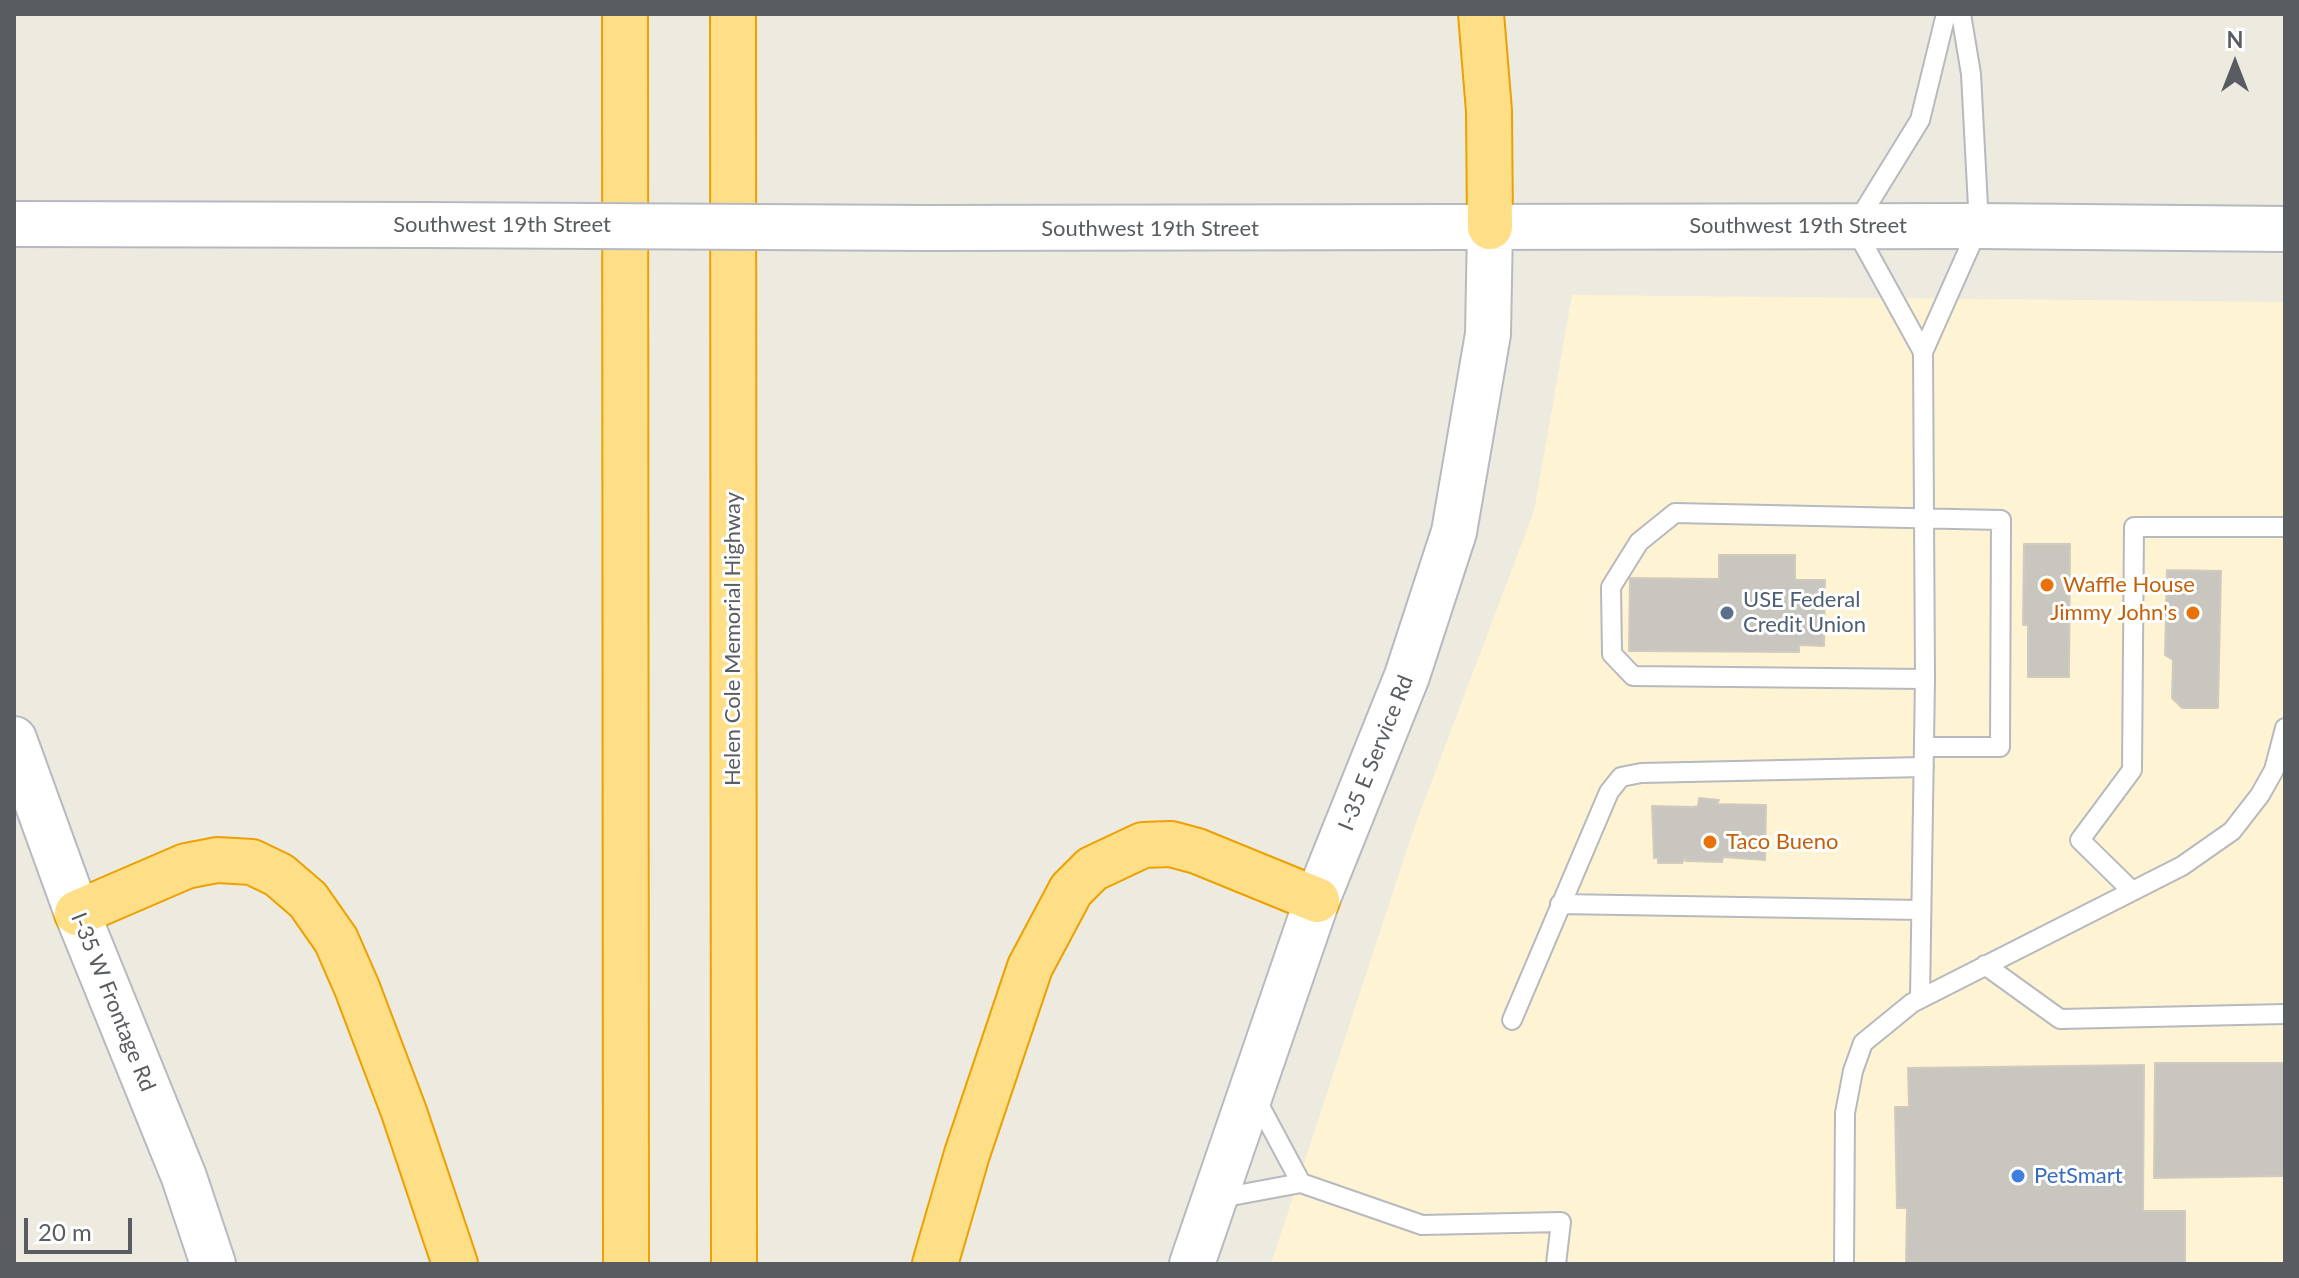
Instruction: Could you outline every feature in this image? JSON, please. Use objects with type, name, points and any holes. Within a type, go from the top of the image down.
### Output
[{"type":"highway","points":[[625,14],[626,1264]]},
{"type":"highway","name":"Helen Cole Memorial Highway","points":[[733,14],[734,1264]]},
{"type":"highway","points":[[1481,14],[1489,111],[1490,227]]},
{"type":"highway","points":[[935,1264],[967,1154],[1030,967],[1071,890],[1092,869],[1143,845],[1171,844],[1197,851],[1317,900]]},
{"type":"highway","points":[[77,913],[186,866],[217,860],[252,862],[279,875],[308,900],[336,940],[357,988],[404,1112],[455,1264]]},
{"type":"main road","name":"Southwest 19th Street","points":[[14,224],[2285,229]]},
{"type":"main road","name":"I-35 E Service Rd","points":[[1192,1264],[1317,900],[1407,676],[1454,532],[1488,334],[1490,227]]},
{"type":"main road","name":"I-35 W Frontage Rd","points":[[14,739],[77,913],[184,1177],[213,1264]]},
{"type":"lane","points":[[1923,352],[1854,227],[1920,120],[1946,14]]},
{"type":"lane","points":[[1920,998],[1925,679],[1923,352],[1979,226],[1971,74],[1961,14]]},
{"type":"lane","points":[[1924,747],[2000,747],[2001,520],[1675,513],[1639,542],[1611,587],[1612,654],[1633,676],[1925,679]]},
{"type":"lane","points":[[2132,891],[2080,840],[2132,770],[2134,527],[2285,527]]},
{"type":"lane","points":[[1844,1264],[1844,1127],[1853,1071],[1863,1043],[1920,998],[2182,866],[2232,831],[2260,795],[2274,770],[2285,728]]},
{"type":"lane","points":[[1512,1020],[1609,792],[1621,777],[1641,773],[1924,767]]},
{"type":"lane","points":[[1560,904],[1921,910]]},
{"type":"lane","points":[[1985,965],[2060,1019],[2285,1014]]},
{"type":"lane","points":[[1251,1090],[1301,1183]]},
{"type":"lane","points":[[1213,1199],[1301,1183],[1422,1225],[1561,1222],[1556,1264]]},
{"type":"shaded area","points":[[1572,295],[2285,302],[2285,1264],[1271,1264],[1413,831],[1534,511]]},
{"type":"building","name":"Waffle House","points":[[2024,544],[2070,544],[2069,677],[2028,677],[2028,625],[2023,625]]},
{"type":"building","name":"USE Federal Credit Union","points":[[1719,555],[1795,555],[1795,580],[1825,580],[1824,646],[1799,645],[1799,652],[1629,651],[1630,578],[1719,579]]},
{"type":"building","name":"Jimmy John's","points":[[2167,570],[2221,571],[2218,708],[2182,708],[2172,698],[2173,660],[2165,655]]},
{"type":"building","name":"Taco Bueno","points":[[1699,798],[1719,800],[1717,804],[1766,805],[1765,860],[1723,857],[1722,862],[1686,861],[1686,857],[1682,863],[1658,863],[1658,858],[1654,858],[1652,806],[1693,807],[1698,806]]},
{"type":"building","points":[[2155,1063],[2285,1063],[2285,1176],[2154,1178]]},
{"type":"building","points":[[2144,1065],[2143,1211],[2185,1211],[2185,1264],[1906,1264],[1907,1208],[1897,1208],[1895,1107],[1909,1107],[1908,1068]]},
{"type":"place","name":"Waffle House","points":[[2047,585]]},
{"type":"place","name":"USE Federal Credit Union","points":[[1727,613]]},
{"type":"place","name":"Jimmy John's","points":[[2193,613]]},
{"type":"place","name":"Taco Bueno","points":[[1710,842]]},
{"type":"place","name":"PetSmart","points":[[2018,1176]]}]
